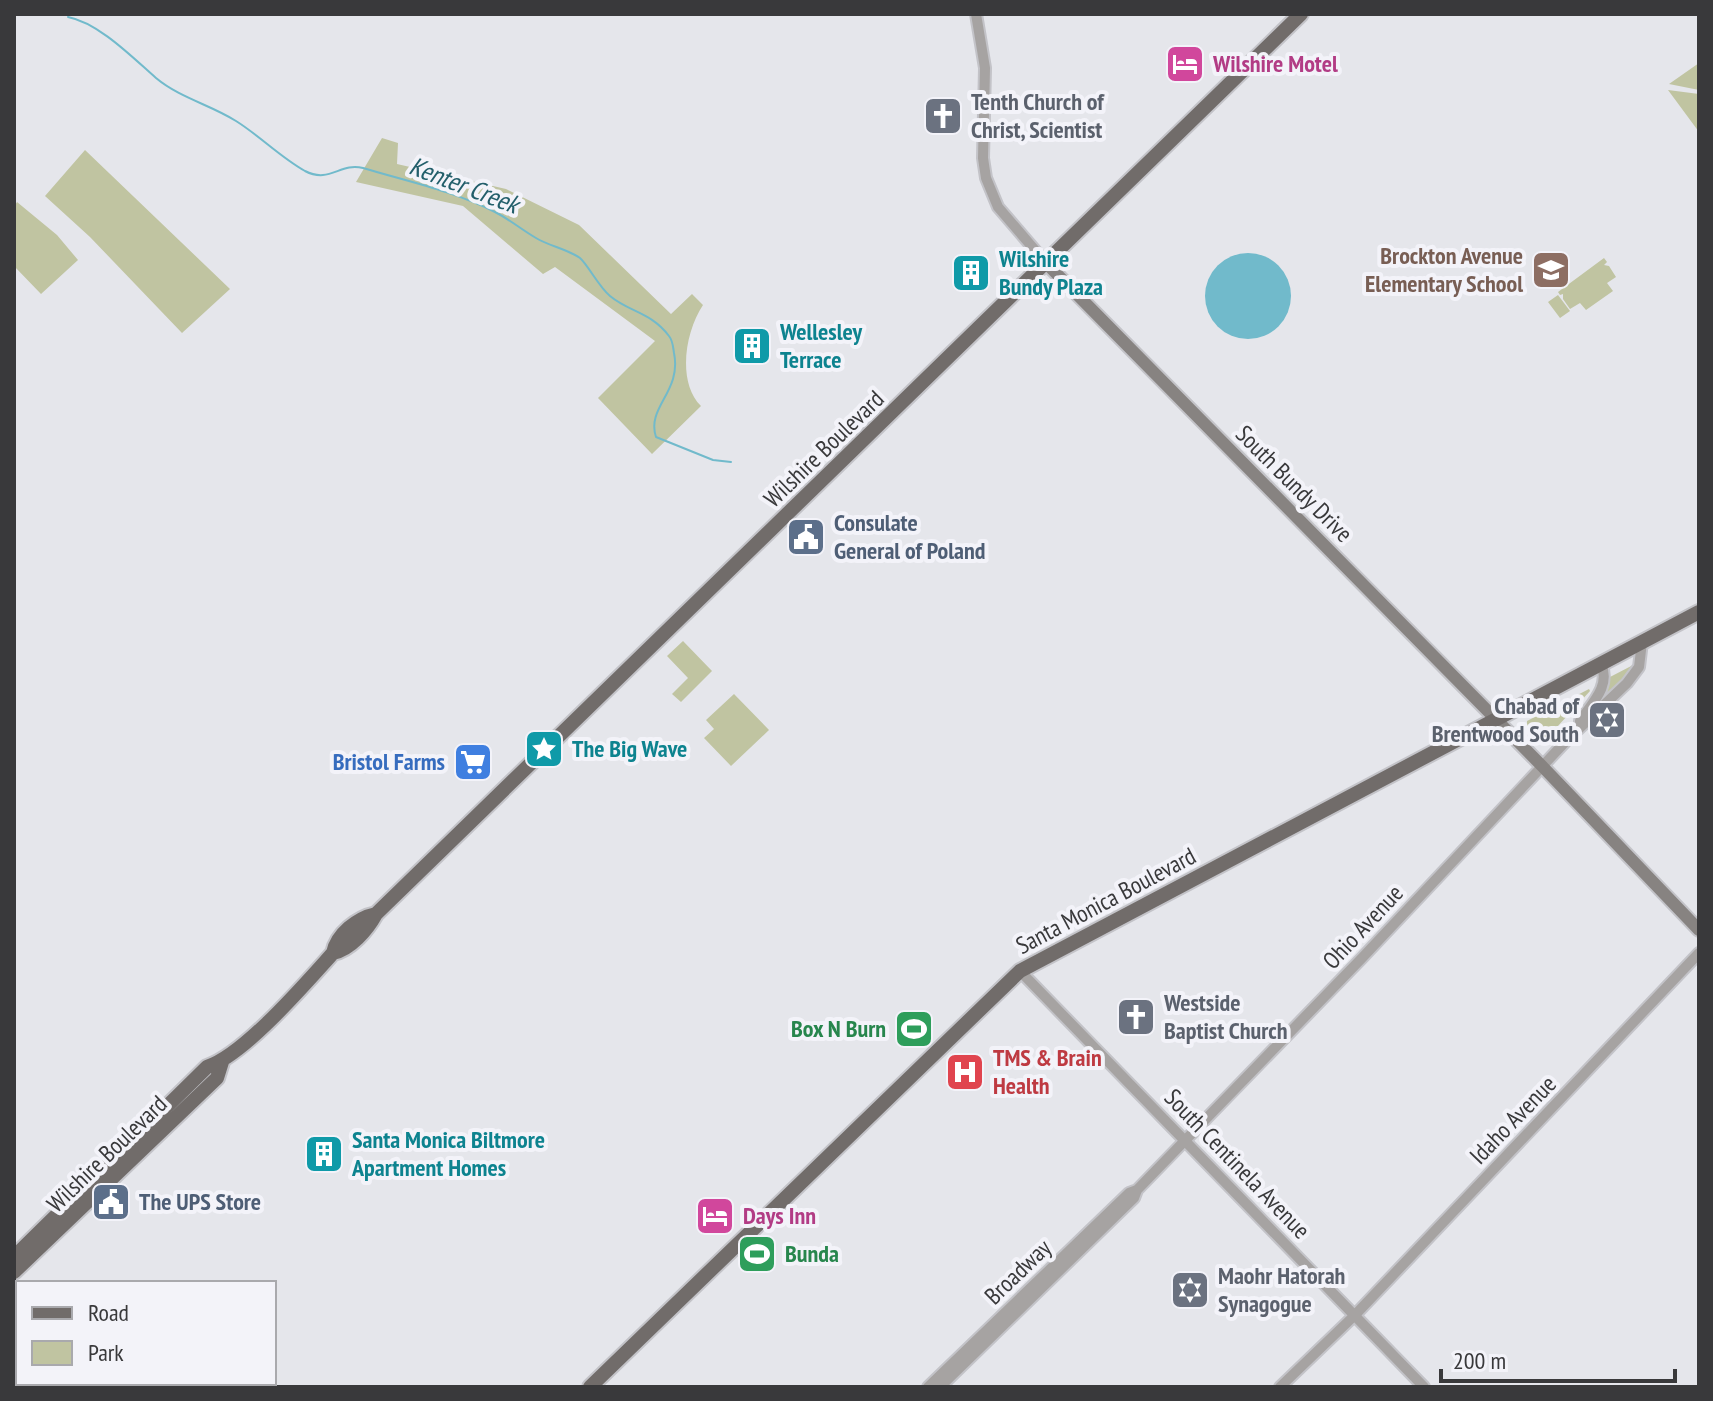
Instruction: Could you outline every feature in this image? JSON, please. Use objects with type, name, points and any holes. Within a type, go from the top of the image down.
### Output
[{"type":"main road","name":"Wilshire Boulevard","points":[[14,1257],[207,1067],[222,1062],[275,1014],[333,953],[343,950],[370,924],[376,914],[1301,14]]},
{"type":"main road","name":"South Bundy Drive","points":[[1046,263],[1542,766],[1699,930]]},
{"type":"main road","name":"Santa Monica Boulevard","points":[[590,1387],[1020,971],[1699,612]]},
{"type":"main road","name":"Wilshire Boulevard","points":[[14,1272],[217,1078],[222,1062]]},
{"type":"street","name":"South Bundy Drive","points":[[976,14],[985,68],[983,158],[986,178],[998,207],[1046,263]]},
{"type":"street","name":"Ohio Avenue","points":[[1187,1140],[1542,766],[1634,675],[1639,667],[1642,642]]},
{"type":"street","name":"Ohio Avenue","points":[[1567,740],[1605,683],[1601,664]]},
{"type":"street","name":"Idaho Avenue","points":[[1280,1387],[1355,1315],[1699,953]]},
{"type":"street","name":"South Centinela Avenue","points":[[1020,971],[1424,1387]]},
{"type":"street","name":"Broadway","points":[[928,1387],[1187,1140]]},
{"type":"street","name":"Broadway","points":[[940,1387],[1134,1198],[1137,1190]]},
{"type":"green space","points":[[1699,63],[1699,90],[1669,84]]},
{"type":"green space","points":[[1668,90],[1699,94],[1699,132]]},
{"type":"green space","points":[[382,138],[398,143],[397,164],[506,189],[579,225],[671,314],[692,294],[703,305],[688,342],[686,371],[693,396],[701,406],[652,454],[598,398],[655,341],[555,267],[543,274],[463,206],[356,182]]},
{"type":"green space","points":[[85,150],[230,289],[182,333],[90,237],[45,196]]},
{"type":"green space","points":[[17,202],[57,235],[78,260],[41,294],[14,266],[14,207]]},
{"type":"green space","points":[[1604,258],[1607,262],[1604,265],[1609,266],[1616,277],[1607,283],[1613,291],[1586,310],[1580,303],[1570,309],[1563,294],[1558,292]]},
{"type":"green space","points":[[1558,295],[1570,311],[1560,318],[1548,302]]},
{"type":"green space","points":[[683,641],[712,671],[681,702],[672,694],[688,678],[667,656]]},
{"type":"green space","points":[[1637,663],[1633,671],[1592,711],[1610,677]]},
{"type":"green space","points":[[1589,689],[1546,739],[1536,740],[1527,730],[1527,721]]},
{"type":"green space","points":[[734,694],[769,730],[731,766],[704,738],[714,729],[706,720]]},
{"type":"water","points":[[1248,253],[1265,256],[1279,265],[1288,279],[1291,296],[1288,313],[1279,327],[1265,336],[1248,339],[1231,336],[1217,327],[1208,313],[1205,296],[1208,279],[1217,265],[1231,256]]},
{"type":"waterway","name":"Kenter Creek","points":[[68,17],[92,26],[165,85],[236,121],[305,171],[321,175],[348,168],[363,168],[447,192],[495,212],[541,241],[580,258],[610,296],[655,322],[671,340],[675,367],[656,417],[656,437],[713,460],[731,462]]},
{"type":"place","name":"Wilshire Motel","points":[[1185,64]]},
{"type":"place","name":"Tenth Church of Christ, Scientist","points":[[943,116]]},
{"type":"place","name":"Brockton Avenue Elementary School","points":[[1551,270]]},
{"type":"place","name":"Wilshire Bundy Plaza","points":[[971,273]]},
{"type":"place","name":"Wellesley Terrace","points":[[752,346]]},
{"type":"place","name":"Consulate General of Poland","points":[[806,537]]},
{"type":"place","name":"Chabad of Brentwood South","points":[[1607,720]]},
{"type":"place","name":"The Big Wave","points":[[544,749]]},
{"type":"place","name":"Bristol Farms","points":[[473,762]]},
{"type":"place","name":"Westside Baptist Church","points":[[1136,1017]]},
{"type":"place","name":"Box N Burn","points":[[914,1029]]},
{"type":"place","name":"TMS & Brain Health","points":[[965,1072]]},
{"type":"place","name":"Santa Monica Biltmore Apartment Homes","points":[[324,1154]]},
{"type":"place","name":"The UPS Store","points":[[111,1202]]},
{"type":"place","name":"Days Inn","points":[[715,1216]]},
{"type":"place","name":"Bunda","points":[[757,1254]]},
{"type":"place","name":"Maohr Hatorah Synagogue","points":[[1190,1290]]}]
